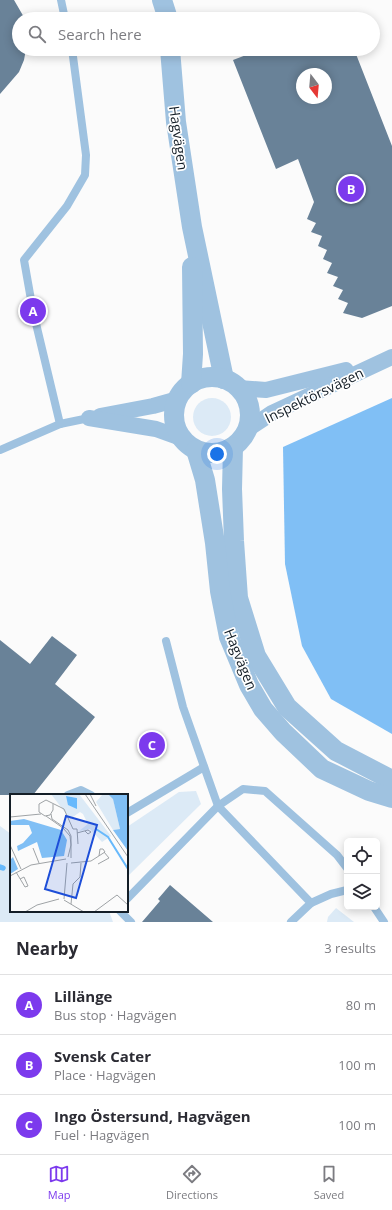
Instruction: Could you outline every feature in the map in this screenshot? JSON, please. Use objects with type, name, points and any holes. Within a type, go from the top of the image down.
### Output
[{"type":"street","name":"Hagvägen","points":[[171,56],[176,122],[192,227],[231,383]]},
{"type":"street","name":"Hagvägen","points":[[191,384],[193,354],[192,227]]},
{"type":"street","name":"Inspektörsvägen","points":[[231,383],[266,390],[386,360]]},
{"type":"street","name":"Inspektörsvägen","points":[[248,429],[272,413],[386,360]]},
{"type":"street","points":[[90,418],[156,429],[189,444],[215,453],[233,447],[248,429],[250,416],[248,404],[231,383],[210,377],[197,380],[181,393],[174,414],[176,427],[189,444]]},
{"type":"street","points":[[90,418],[153,406],[178,399]]},
{"type":"street","name":"Hagvägen","points":[[189,444],[205,480],[215,543],[220,591],[229,637],[249,685],[263,709],[283,732],[322,768],[368,791],[392,798]]},
{"type":"street","name":"Hagvägen","points":[[233,447],[232,489],[238,598],[256,656],[287,707],[336,751],[392,780]]},
{"type":"lane","points":[[61,0],[64,12]]},
{"type":"lane","points":[[60,424],[33,311],[24,260],[67,206],[85,175],[86,155],[73,56]]},
{"type":"lane","points":[[0,450],[60,424],[90,418]]},
{"type":"lane","points":[[166,642],[183,707],[218,806],[311,903]]},
{"type":"lane","points":[[128,812],[204,767]]},
{"type":"lane","points":[[128,897],[218,806],[243,789],[265,791],[337,855],[344,864]]},
{"type":"lane","points":[[71,794],[81,790],[89,794]]},
{"type":"lane","points":[[291,922],[311,903],[344,891]]},
{"type":"lane","points":[[376,910],[384,922]]},
{"type":"lane","points":[[121,912],[131,922]]},
{"type":"shaded area","points":[[208,398],[216,398],[228,407],[231,417],[228,427],[222,433],[216,436],[208,436],[196,427],[193,421],[193,413],[202,401]]},
{"type":"shaded area","points":[[392,398],[392,734],[331,699],[302,646],[285,564],[283,447]]},
{"type":"shaded area","points":[[196,791],[201,804],[128,876],[128,826],[179,792]]},
{"type":"shaded area","points":[[0,826],[10,833],[10,912],[109,912],[113,922],[0,922]]},
{"type":"shaded area","points":[[336,908],[354,922],[327,922],[328,917]]},
{"type":"building","points":[[0,0],[14,0],[21,12],[12,12],[12,56],[25,56],[19,72],[0,94]]},
{"type":"building","points":[[244,56],[357,56],[392,146],[392,306],[362,318],[343,313],[348,303],[338,299],[343,290],[333,286],[338,277],[327,273],[332,263],[323,259],[327,250],[318,246],[322,236],[311,232],[316,223],[307,219],[314,202],[298,159],[276,169],[233,60]]},
{"type":"building","points":[[52,636],[77,655],[55,684],[95,717],[34,794],[0,795],[0,640],[30,664]]},
{"type":"building","points":[[170,885],[213,922],[142,922],[160,901],[158,899]]},
{"type":"place","name":"Svensk Cater","points":[[351,189]]},
{"type":"place","name":"Lillänge","points":[[33,311]]},
{"type":"place","name":"Ingo Östersund, Hagvägen","points":[[152,745]]}]
